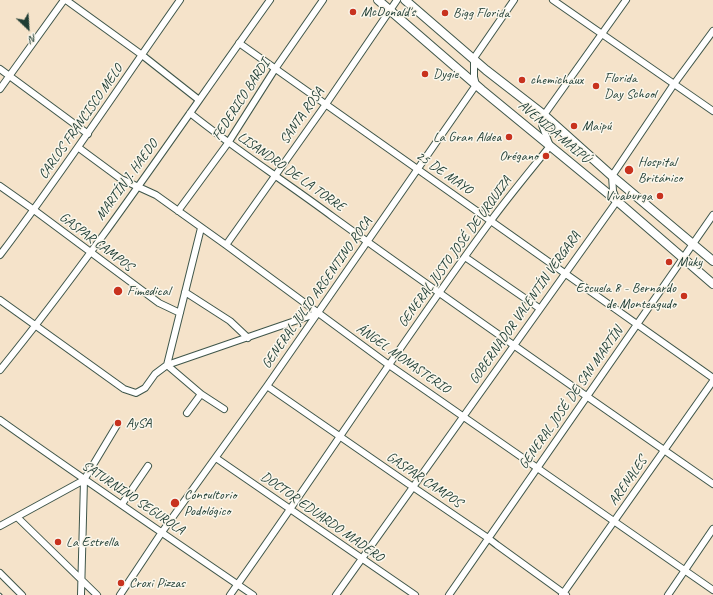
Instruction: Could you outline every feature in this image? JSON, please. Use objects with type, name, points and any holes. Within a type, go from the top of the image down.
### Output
[{"type":"main road","name":"AVENIDA MAIPÚ","points":[[378,0],[476,85],[617,201],[713,284]]},
{"type":"main road","name":"AVENIDA MAIPÚ","points":[[405,0],[474,58],[486,70],[544,115],[612,176],[713,261]]},
{"type":"street","points":[[0,89],[65,0],[142,55],[199,100]]},
{"type":"street","name":"CARLOS FRANCISCO MELO","points":[[0,255],[79,148],[180,0]]},
{"type":"street","name":"MARTÍN J. HAEDO","points":[[0,370],[36,326],[90,252],[270,0]]},
{"type":"street","name":"FEDERICO BARDI","points":[[178,211],[228,143],[275,69],[323,0]]},
{"type":"street","name":"SANTA ROSA","points":[[226,245],[326,104],[397,0]]},
{"type":"street","points":[[476,85],[474,77],[474,58],[514,0]]},
{"type":"street","points":[[553,0],[713,111]]},
{"type":"street","points":[[550,146],[542,125],[544,115],[626,0]]},
{"type":"street","points":[[617,201],[613,191],[612,176],[674,84],[713,31]]},
{"type":"street","name":"25 DE MAYO","points":[[239,43],[564,274],[638,324],[713,380]]},
{"type":"street","points":[[0,69],[88,134]]},
{"type":"street","name":"GENERAL JULIO ARGENTINO ROCA","points":[[120,595],[162,532],[267,386],[476,85]]},
{"type":"street","name":"LISANDRO DE LA TORRE","points":[[190,113],[228,143],[276,175],[439,293],[713,484]]},
{"type":"street","name":"GENERAL JUSTO JOSÉ DE URQUIZA","points":[[230,595],[464,257],[490,221],[550,146]]},
{"type":"street","name":"ÁNGEL MONASTERIO","points":[[79,148],[114,174],[151,192],[226,245],[389,365],[713,590]]},
{"type":"street","name":"GASPAR CAMPOS","points":[[0,186],[159,304],[180,313]]},
{"type":"street","name":"GOBERNADOR VALENTÍN VERGARA","points":[[336,595],[539,308],[617,201]]},
{"type":"street","name":"GENERAL JOSÉ DE SAN MARTÍN","points":[[449,595],[713,215]]},
{"type":"street","points":[[167,365],[201,228]]},
{"type":"street","points":[[464,257],[539,308]]},
{"type":"street","points":[[185,292],[230,321],[248,338]]},
{"type":"street","points":[[0,300],[124,389],[136,393],[145,388],[155,374],[167,365],[318,313]]},
{"type":"street","points":[[167,365],[201,394],[224,409]]},
{"type":"street","name":"ARENALES","points":[[563,594],[713,380]]},
{"type":"street","name":"GASPAR CAMPOS","points":[[267,386],[488,538],[563,594]]},
{"type":"street","points":[[187,413],[201,394]]},
{"type":"street","name":"SATURNINO SEGUROLA","points":[[0,420],[84,480],[122,504],[253,595]]},
{"type":"street","points":[[81,595],[84,480],[117,425]]},
{"type":"street","name":"DOCTOR EDUARDO MADERO","points":[[216,458],[415,595]]},
{"type":"street","points":[[122,504],[148,466]]},
{"type":"street","points":[[0,526],[84,480]]},
{"type":"street","points":[[17,517],[97,595]]},
{"type":"street","points":[[668,595],[713,529]]},
{"type":"street","points":[[0,574],[22,595]]},
{"type":"place","name":"McDonald's","points":[[353,12]]},
{"type":"place","name":"Bigg Florida","points":[[445,13]]},
{"type":"place","name":"Dygie","points":[[425,74]]},
{"type":"place","name":"chemichaux","points":[[522,80]]},
{"type":"place","name":"Florida Day School","points":[[596,86]]},
{"type":"place","name":"Maipú","points":[[574,126]]},
{"type":"place","name":"La Gran Aldea","points":[[509,137]]},
{"type":"place","name":"Orégano","points":[[546,156]]},
{"type":"place","name":"Hospital Británico","points":[[629,170]]},
{"type":"place","name":"Vivaburga","points":[[660,196]]},
{"type":"place","name":"Muky","points":[[669,262]]},
{"type":"place","name":"Fimedical","points":[[118,291]]},
{"type":"place","name":"Escuela 8 - Bernardo de Monteagudo","points":[[684,296]]},
{"type":"place","name":"AySA","points":[[118,423]]},
{"type":"place","name":"Consultorio Podológico","points":[[175,503]]},
{"type":"place","name":"La Estrella","points":[[58,542]]},
{"type":"place","name":"Croxi Pizzas","points":[[121,583]]}]
